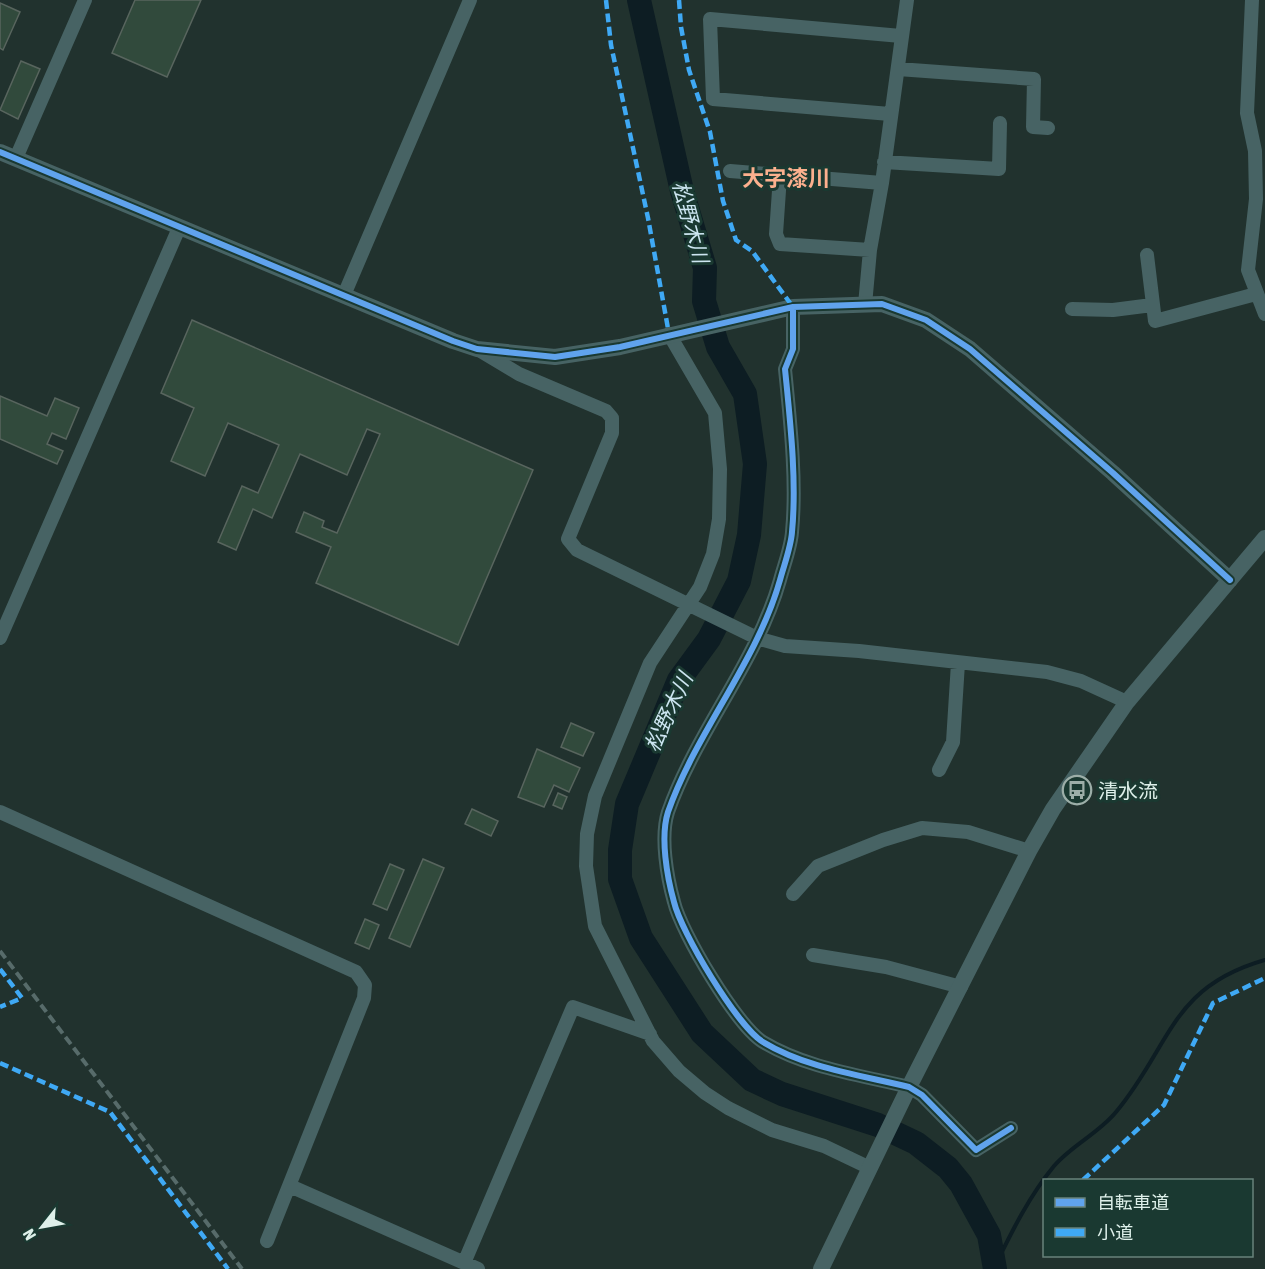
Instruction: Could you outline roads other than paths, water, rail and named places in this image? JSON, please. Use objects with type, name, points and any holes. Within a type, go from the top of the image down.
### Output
[{"type":"street","points":[[16,159],[85,0]]},
{"type":"street","points":[[344,296],[470,0]]},
{"type":"street","points":[[865,304],[870,250],[882,183],[907,0]]},
{"type":"street","points":[[1252,0],[1253,19],[1247,113],[1260,152],[1248,270],[1265,314]]},
{"type":"street","points":[[1253,19],[1265,7]]},
{"type":"street","points":[[890,114],[713,99],[710,19],[901,36]]},
{"type":"street","points":[[898,69],[1034,79],[1033,127],[1048,128]]},
{"type":"street","points":[[884,162],[999,169],[1000,123]]},
{"type":"street","points":[[0,152],[179,228],[477,349],[519,374],[606,411],[612,418],[612,433],[568,539],[577,550],[686,605],[757,638],[785,646],[860,651],[1047,672],[1081,681],[1127,702]]},
{"type":"street","points":[[730,171],[882,183]]},
{"type":"street","points":[[780,176],[776,234],[780,244],[870,250]]},
{"type":"street","points":[[0,638],[179,228]]},
{"type":"street","points":[[1147,255],[1155,321],[1256,294]]},
{"type":"street","points":[[477,349],[555,357],[620,347],[787,308],[882,304],[926,320],[970,349],[1113,472],[1230,580]]},
{"type":"street","points":[[1072,309],[1113,310],[1152,305]]},
{"type":"street","points":[[787,308],[793,349],[785,369],[792,532],[779,582],[757,638],[698,748],[668,813],[665,840],[674,903],[706,968],[739,1018],[761,1041],[798,1060],[922,1095],[976,1150],[1011,1128]]},
{"type":"street","points":[[672,334],[715,413],[720,469],[719,519],[713,554],[700,587],[686,605],[650,663],[595,796],[587,834],[586,866],[595,926],[632,1004],[650,1034],[679,1071],[705,1093],[728,1108],[772,1130],[824,1146],[872,1165]]},
{"type":"street","points":[[821,1269],[907,1090],[1029,851],[1082,763],[1127,702],[1265,538]]},
{"type":"street","points":[[939,770],[953,742],[958,663]]},
{"type":"street","points":[[0,812],[356,972],[365,985],[364,998],[267,1241]]},
{"type":"street","points":[[793,894],[818,866],[883,840],[922,828],[968,832],[1029,851]]},
{"type":"street","points":[[813,955],[885,967],[961,987]]},
{"type":"street","points":[[464,1263],[573,1008],[650,1034]]},
{"type":"street","points":[[290,1186],[478,1269]]},
{"type":"waterway","name":"松野木川","points":[[639,0],[682,191],[705,268],[704,301],[718,347],[745,394],[755,464],[749,535],[739,581],[709,639],[679,680],[627,804],[620,850],[620,879],[641,938],[702,1033],[752,1080],[782,1094],[878,1125],[916,1143],[948,1168],[961,1184],[989,1235],[995,1269]]},
{"type":"waterway","points":[[1044,1179],[1061,1159],[1116,1112],[1134,1088],[1176,1021],[1191,1003],[1209,986],[1234,972],[1265,960]]},
{"type":"waterway","points":[[996,1264],[1022,1213],[1043,1180]]},
{"type":"railway","points":[[0,951],[242,1269]]},
{"type":"place","name":"清水流","points":[[1077,790]]},
{"type":"district","name":"大字漆川","points":[[786,178]]}]
